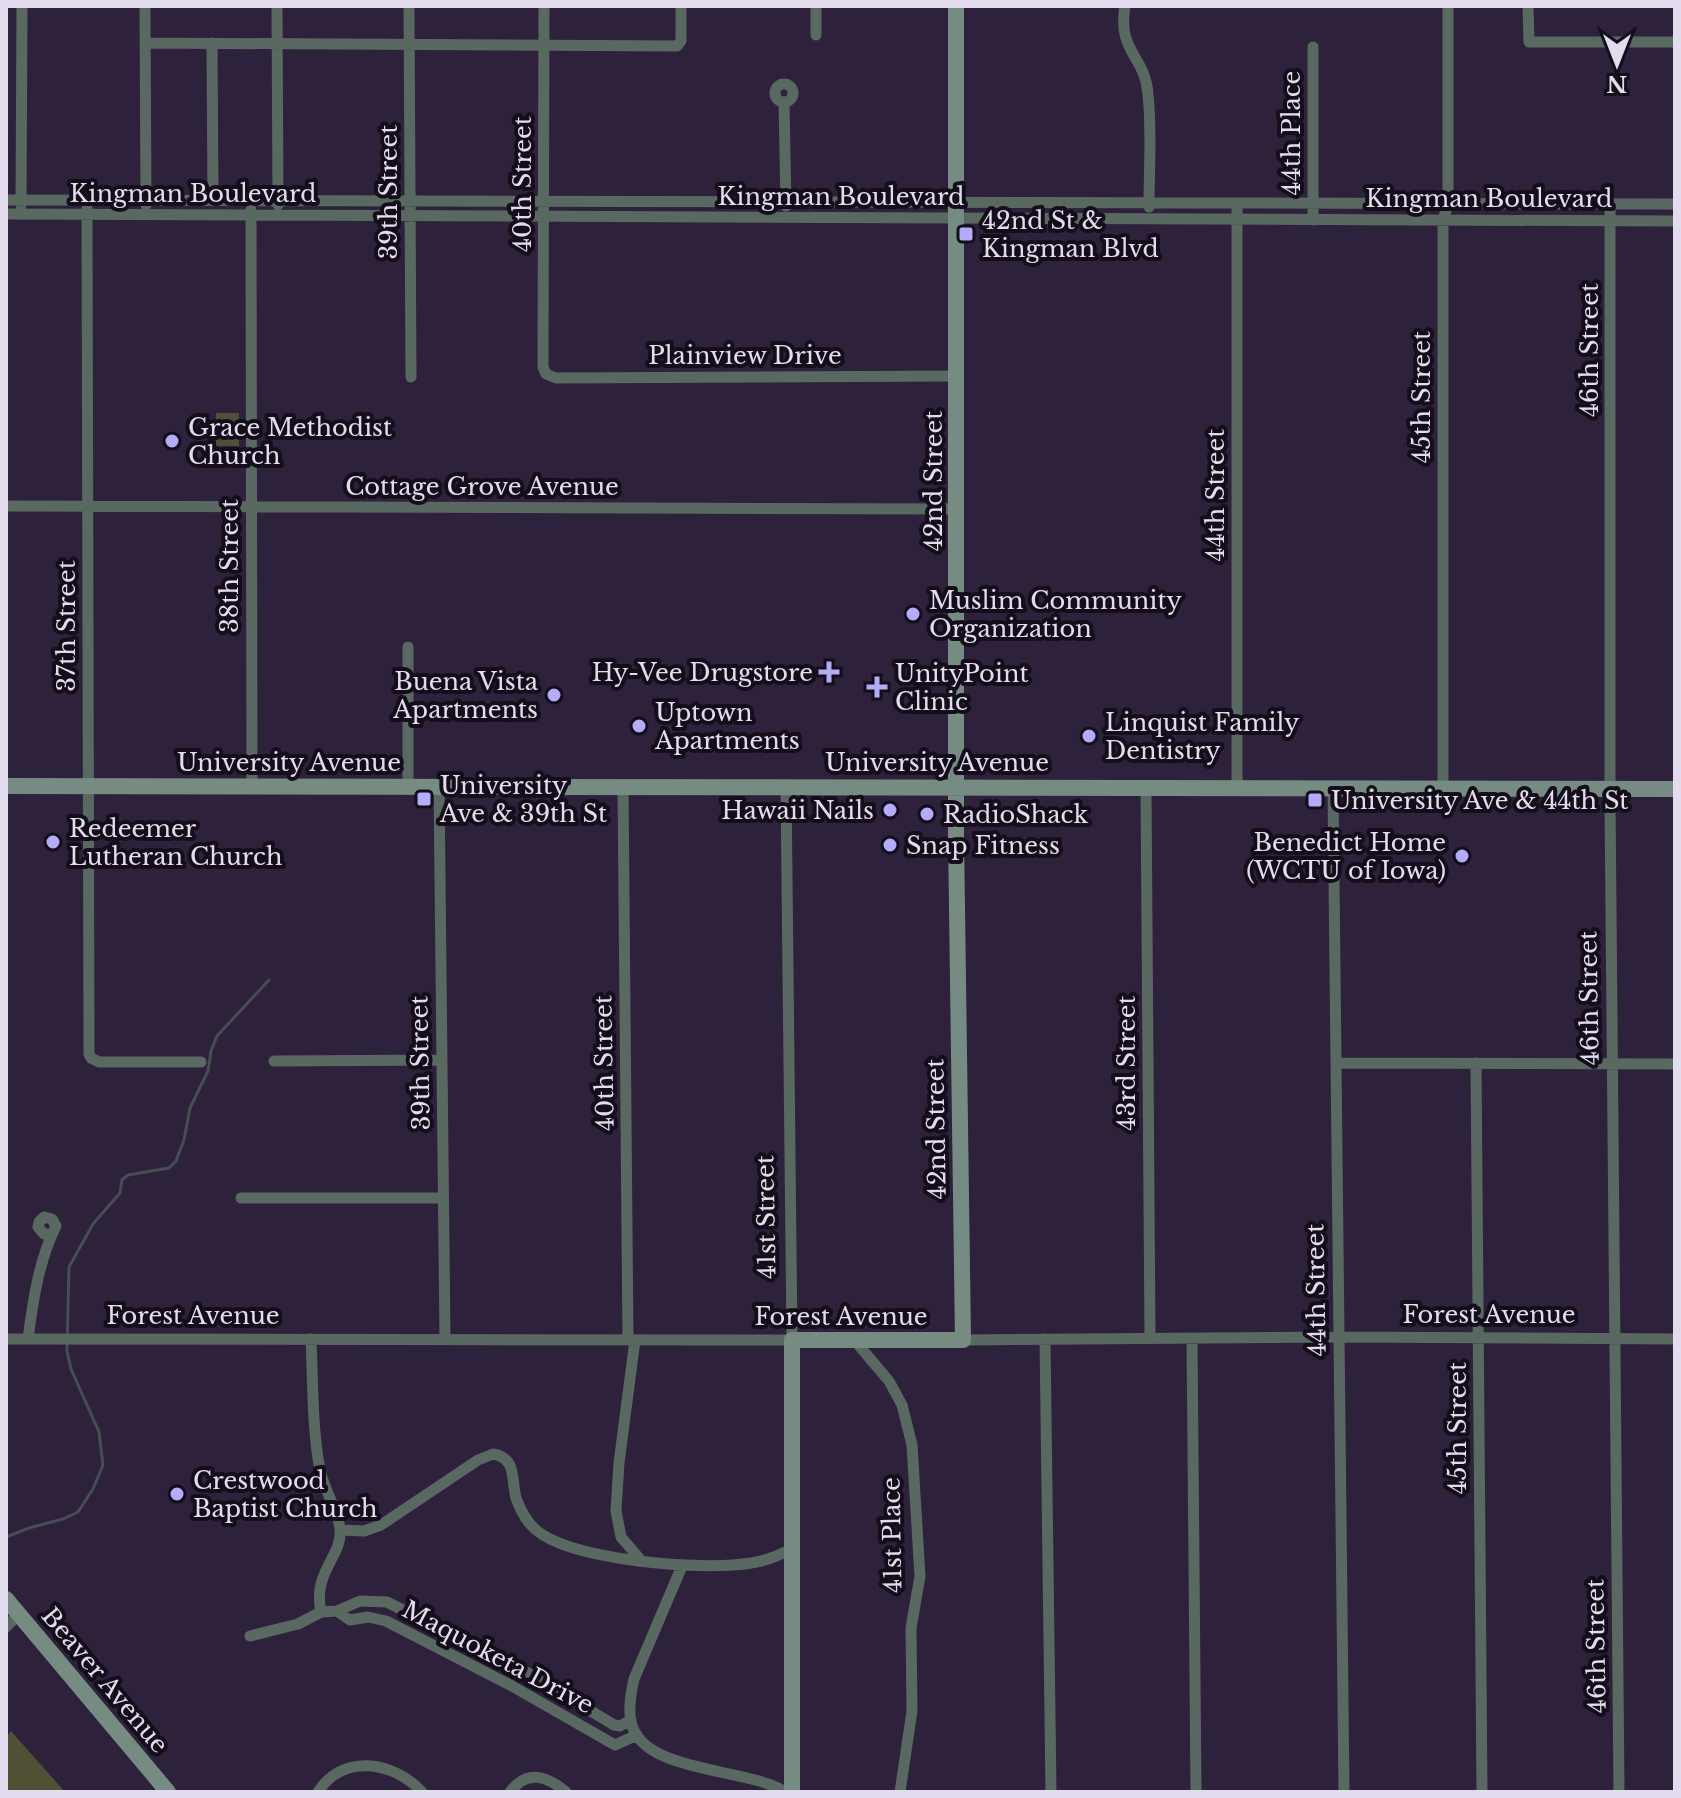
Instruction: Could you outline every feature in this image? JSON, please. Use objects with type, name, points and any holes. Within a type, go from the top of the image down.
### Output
[{"type":"street","points":[[21,214],[22,6]]},
{"type":"street","points":[[145,6],[146,215]]},
{"type":"street","points":[[277,6],[278,216]]},
{"type":"street","name":"39th Street","points":[[409,6],[411,377]]},
{"type":"street","name":"40th Street","points":[[543,362],[544,6]]},
{"type":"street","points":[[145,43],[677,46],[681,41],[681,6]]},
{"type":"street","points":[[816,6],[816,35]]},
{"type":"street","name":"42nd Street","points":[[956,6],[957,786],[963,1340]]},
{"type":"street","points":[[1125,6],[1122,30],[1139,63],[1148,93],[1149,219]]},
{"type":"street","name":"45th Street","points":[[1443,788],[1443,220],[1448,204],[1448,6]]},
{"type":"street","points":[[1528,6],[1529,42],[1675,42]]},
{"type":"street","points":[[212,43],[213,201]]},
{"type":"street","name":"44th Place","points":[[1313,47],[1313,220]]},
{"type":"street","points":[[784,102],[786,218]]},
{"type":"street","name":"Kingman Boulevard","points":[[6,200],[786,201],[1149,219],[1675,221]]},
{"type":"street","name":"37th Street","points":[[87,200],[89,1051],[91,1058],[98,1062],[201,1062]]},
{"type":"street","name":"38th Street","points":[[251,201],[252,786]]},
{"type":"street","name":"Kingman Boulevard","points":[[6,214],[786,218],[1149,203],[1675,204]]},
{"type":"street","name":"44th Street","points":[[1237,203],[1237,787]]},
{"type":"street","name":"46th Street","points":[[1610,204],[1610,789],[1619,1792]]},
{"type":"street","name":"Plainview Drive","points":[[543,362],[546,374],[556,378],[957,376]]},
{"type":"street","name":"Cottage Grove Avenue","points":[[6,506],[957,509]]},
{"type":"street","points":[[408,647],[408,786]]},
{"type":"street","name":"University Avenue","points":[[6,786],[1675,789]]},
{"type":"street","name":"39th Street","points":[[439,786],[445,1339]]},
{"type":"street","name":"40th Street","points":[[623,786],[632,1340],[616,1511],[621,1537],[641,1560]]},
{"type":"street","name":"41st Street","points":[[786,786],[792,1340],[792,1792]]},
{"type":"street","name":"43rd Street","points":[[1146,787],[1150,1338]]},
{"type":"street","name":"44th Street","points":[[1333,787],[1344,1792]]},
{"type":"street","points":[[274,1061],[442,1060]]},
{"type":"street","points":[[1336,1063],[1675,1064]]},
{"type":"street","name":"45th Street","points":[[1476,1063],[1482,1792]]},
{"type":"street","points":[[241,1198],[443,1198]]},
{"type":"street","points":[[28,1339],[40,1268],[50,1234]]},
{"type":"street","points":[[1192,1338],[1196,1792]]},
{"type":"street","name":"Forest Avenue","points":[[6,1339],[1675,1339]]},
{"type":"street","points":[[311,1339],[319,1462],[340,1530],[338,1544],[320,1579],[321,1612]]},
{"type":"street","points":[[1045,1339],[1051,1792]]},
{"type":"street","name":"41st Place","points":[[855,1341],[889,1381],[902,1405],[912,1445],[920,1576],[911,1628],[912,1711],[900,1792]]},
{"type":"street","points":[[340,1530],[364,1531],[381,1525],[478,1460],[493,1454],[508,1460],[513,1471],[516,1498],[524,1516],[544,1537],[566,1546],[682,1566],[751,1564],[792,1549]]},
{"type":"street","points":[[682,1566],[634,1679],[630,1698],[631,1720],[637,1735],[653,1751],[668,1757],[755,1779],[785,1792]]},
{"type":"street","name":"Beaver Avenue","points":[[6,1599],[168,1792]]},
{"type":"street","name":"Maquoketa Drive","points":[[250,1636],[298,1624],[321,1612],[337,1611],[360,1601],[387,1602],[528,1673],[614,1725],[620,1726],[631,1720]]},
{"type":"street","name":"Maquoketa Drive","points":[[337,1611],[350,1620],[368,1617],[386,1621],[512,1686],[615,1745],[637,1735]]},
{"type":"street","points":[[6,1627],[19,1614]]},
{"type":"street","points":[[318,1792],[335,1773],[368,1764],[399,1774],[422,1792]]},
{"type":"street","points":[[510,1792],[521,1780],[539,1776],[566,1792]]},
{"type":"green space","points":[[216,413],[239,413],[239,446],[216,446]]},
{"type":"green space","points":[[11,1731],[65,1792],[6,1792],[6,1737]]},
{"type":"waterway","points":[[6,1537],[78,1512],[93,1489],[103,1465],[99,1432],[71,1369],[67,1351],[69,1267],[93,1224],[120,1193],[122,1180],[128,1175],[169,1168],[176,1161],[190,1108],[208,1071],[217,1036],[269,980]]},
{"type":"place","name":"42nd St & Kingman Blvd","points":[[966,234]]},
{"type":"place","name":"Grace Methodist Church","points":[[172,441]]},
{"type":"place","name":"Muslim Community Organization","points":[[913,614]]},
{"type":"place","name":"Hy-Vee Drugstore","points":[[829,672]]},
{"type":"place","name":"UnityPoint Clinic","points":[[877,687]]},
{"type":"place","name":"Buena Vista Apartments","points":[[554,695]]},
{"type":"place","name":"Uptown Apartments","points":[[639,726]]},
{"type":"place","name":"Linquist Family Dentistry","points":[[1089,736]]},
{"type":"place","name":"University Ave & 39th St","points":[[424,799]]},
{"type":"place","name":"University Ave & 44th St","points":[[1315,800]]},
{"type":"place","name":"Hawaii Nails","points":[[890,810]]},
{"type":"place","name":"RadioShack","points":[[927,814]]},
{"type":"place","name":"Redeemer Lutheran Church","points":[[53,842]]},
{"type":"place","name":"Snap Fitness","points":[[890,845]]},
{"type":"place","name":"Benedict Home (WCTU of Iowa)","points":[[1462,856]]},
{"type":"place","name":"Crestwood Baptist Church","points":[[177,1494]]}]
